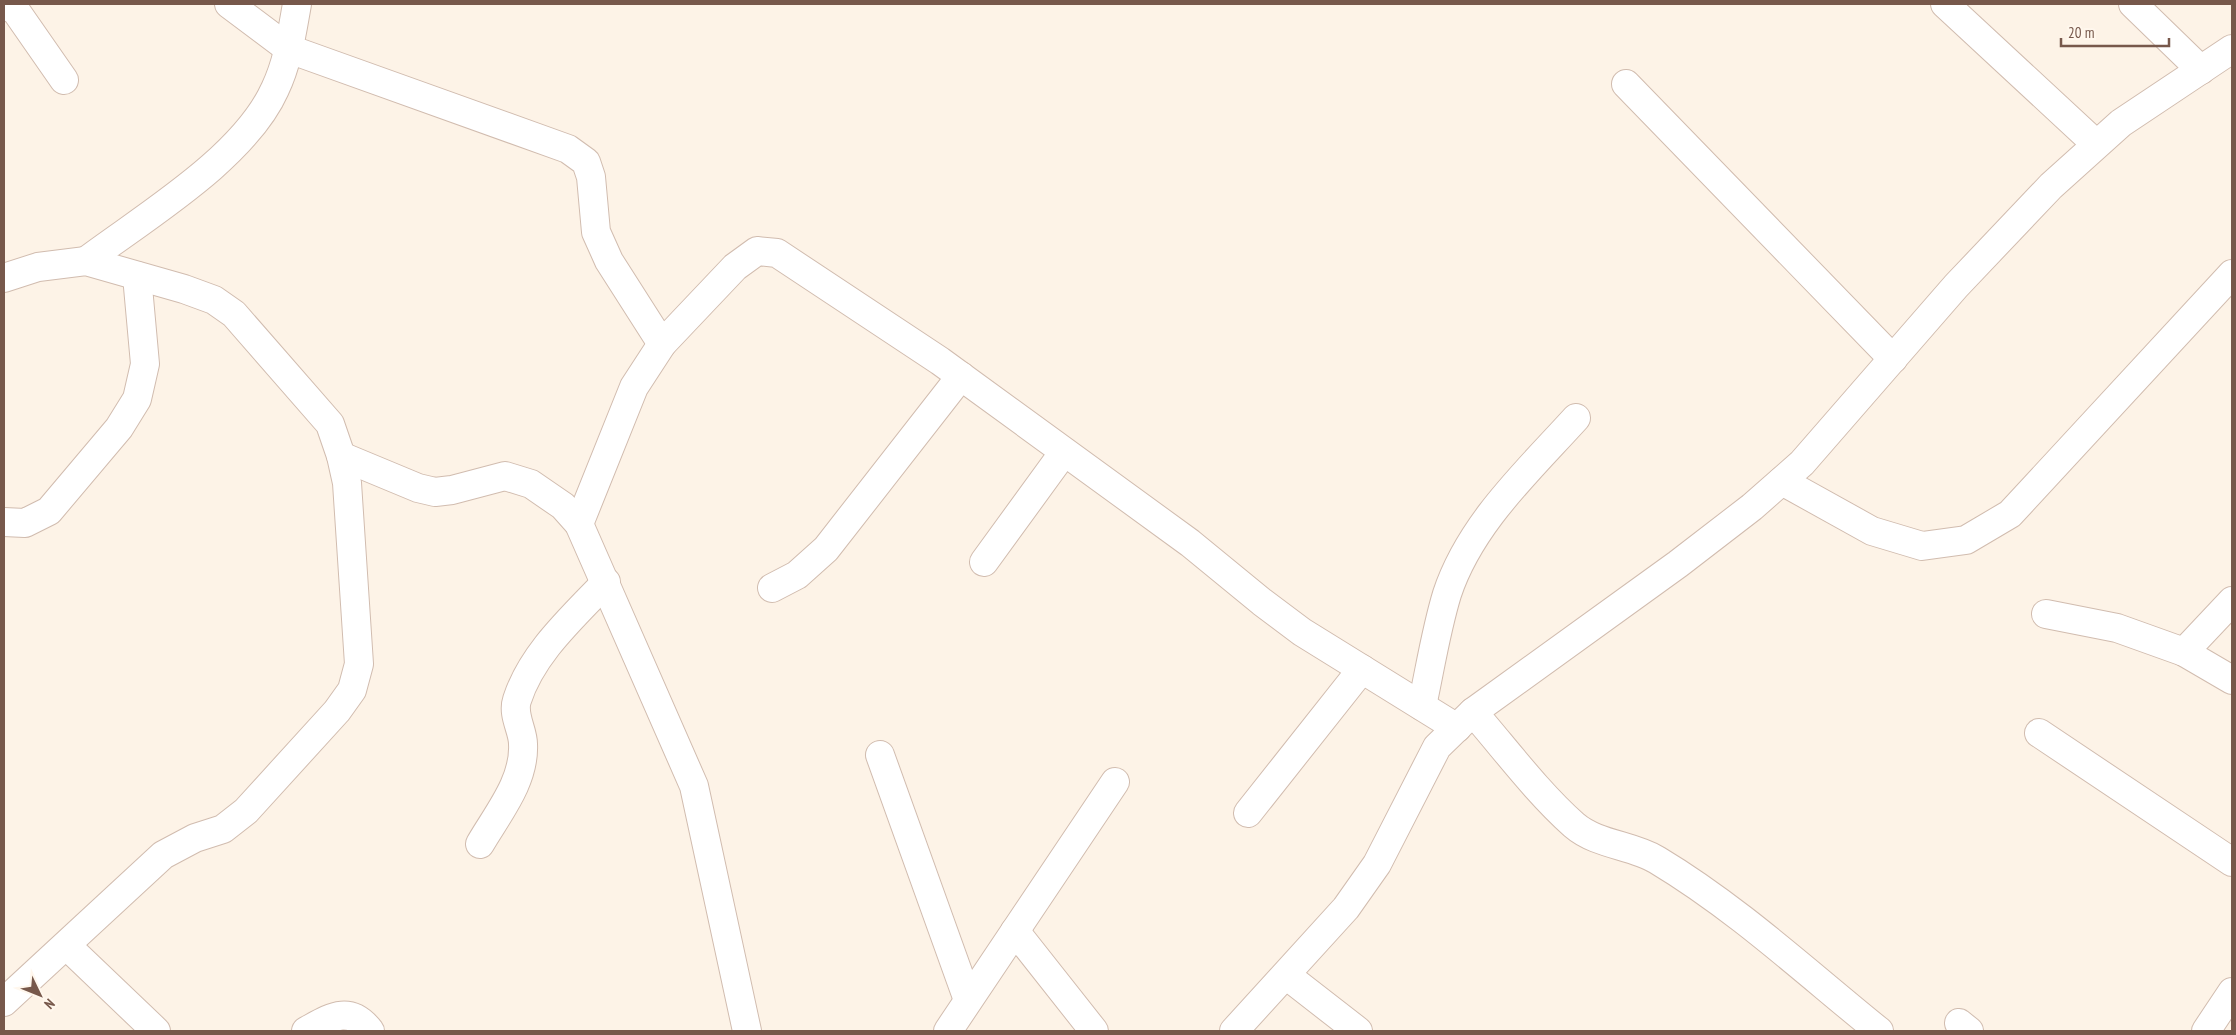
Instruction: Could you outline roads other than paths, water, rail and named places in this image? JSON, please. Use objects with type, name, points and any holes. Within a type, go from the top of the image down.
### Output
[{"type":"street","points":[[4,4],[16,11],[64,80]]},
{"type":"street","points":[[229,4],[289,49],[568,149],[586,162],[591,177],[596,232],[609,261],[662,344]]},
{"type":"street","points":[[86,261],[217,164],[257,121],[276,88],[289,49],[297,4]]},
{"type":"street","points":[[1945,4],[2096,144]]},
{"type":"street","points":[[2133,4],[2201,70]]},
{"type":"street","points":[[1234,1031],[1346,908],[1377,864],[1437,748],[1465,720],[1678,564],[1752,507],[1782,481],[1802,463],[1956,286],[2016,221],[2096,144],[2121,123],[2232,49]]},
{"type":"street","points":[[1626,84],[1893,359]]},
{"type":"street","points":[[579,524],[634,387],[662,344],[735,268],[757,250],[777,254],[961,376],[1190,544],[1302,632],[1422,706],[1465,720],[1576,826],[1612,845],[1655,858],[1712,896],[1879,1031]]},
{"type":"street","points":[[4,278],[38,267],[86,261],[214,300],[234,314],[330,424],[341,456],[347,483],[359,664],[352,690],[336,711],[246,812],[223,829],[195,838],[164,855],[4,1002]]},
{"type":"street","points":[[1782,481],[1872,531],[1922,546],[1966,540],[2010,514],[2232,274]]},
{"type":"street","points":[[4,522],[25,523],[49,511],[119,428],[137,399],[145,364],[137,276]]},
{"type":"street","points":[[772,588],[797,575],[826,549],[961,376]]},
{"type":"street","points":[[1422,706],[1447,594],[1466,552],[1491,513],[1576,418]]},
{"type":"street","points":[[984,562],[1064,452]]},
{"type":"street","points":[[341,456],[418,488],[435,492],[452,490],[505,476],[531,484],[564,506],[579,524],[694,786],[747,1031]]},
{"type":"street","points":[[480,844],[513,789],[523,764],[523,742],[517,720],[516,702],[526,676],[554,639],[606,582]]},
{"type":"street","points":[[2184,652],[2232,601]]},
{"type":"street","points":[[2046,614],[2117,628],[2184,652],[2232,680]]},
{"type":"street","points":[[1248,813],[1362,669]]},
{"type":"street","points":[[2039,733],[2232,862]]},
{"type":"street","points":[[880,754],[968,1000]]},
{"type":"street","points":[[948,1031],[1115,782]]},
{"type":"street","points":[[1015,931],[1094,1031]]},
{"type":"street","points":[[67,946],[156,1031]]},
{"type":"street","points":[[1286,975],[1358,1031]]},
{"type":"street","points":[[2206,1031],[2232,992]]},
{"type":"street","points":[[306,1031],[333,1016],[351,1016],[364,1023],[370,1031]]}]
